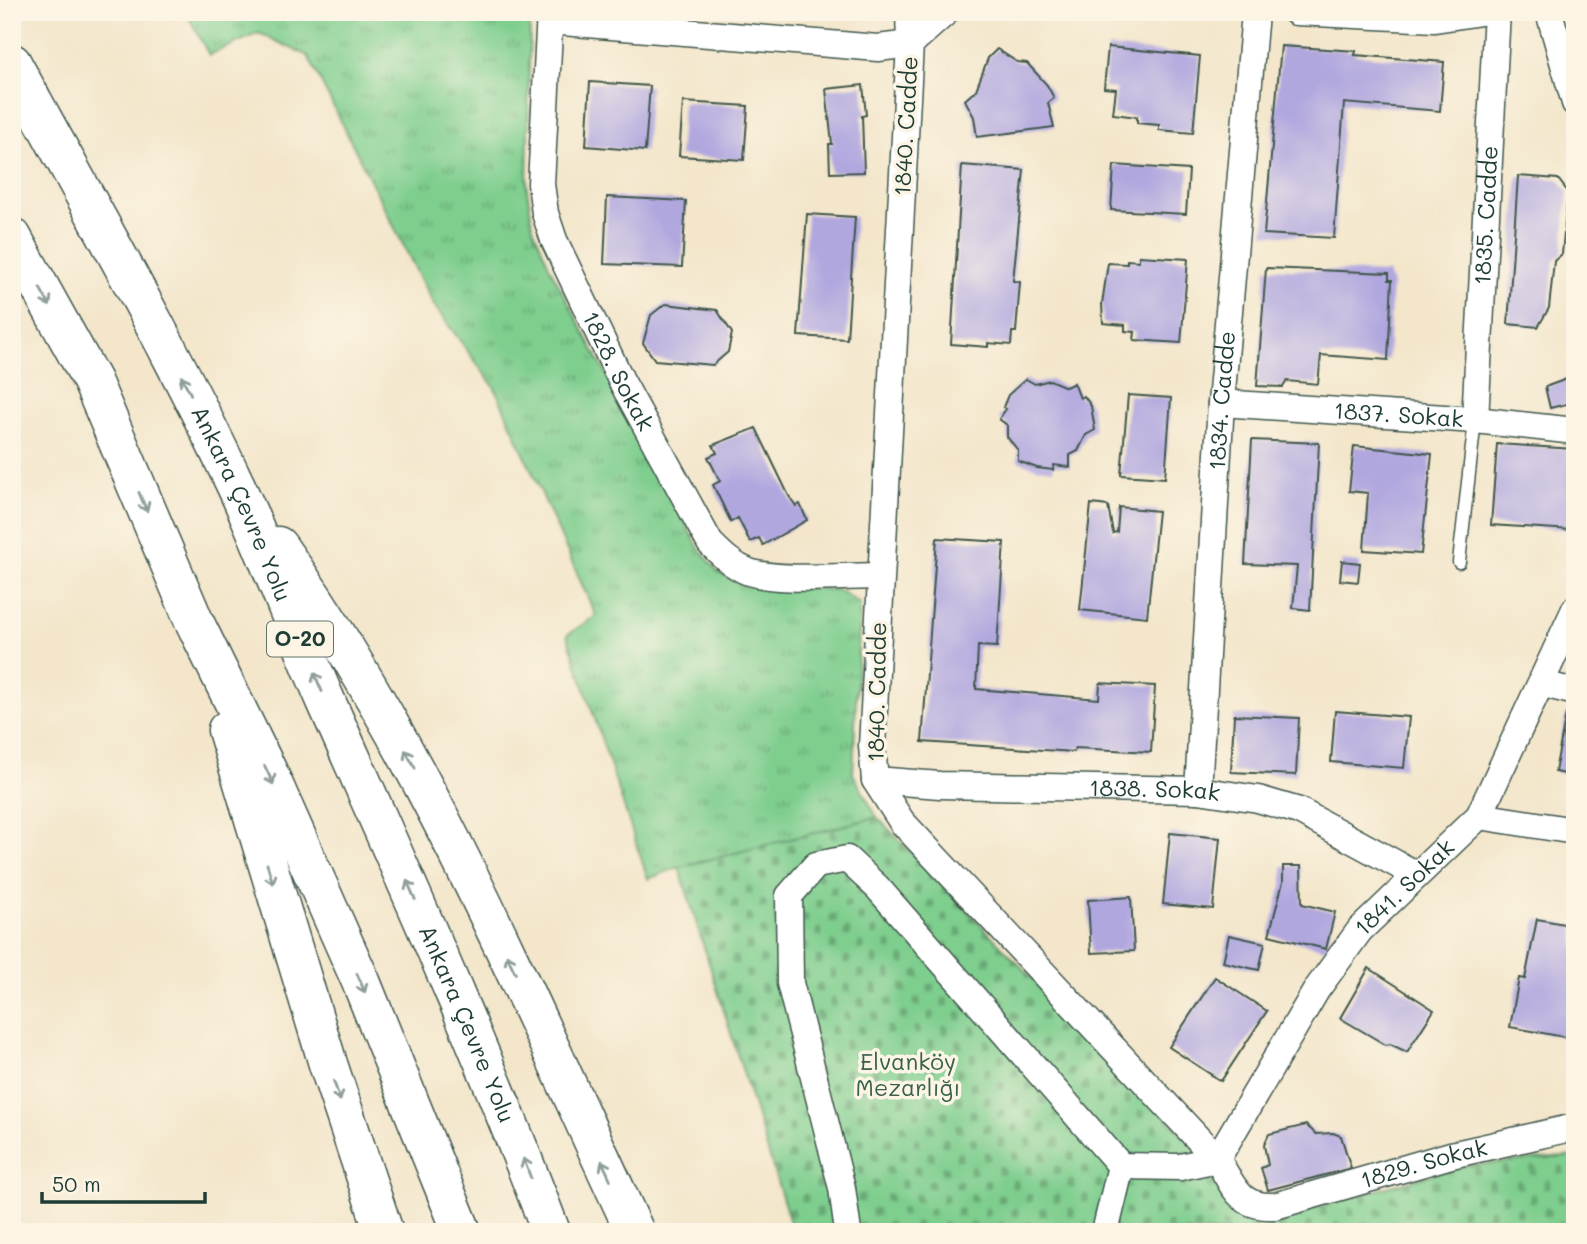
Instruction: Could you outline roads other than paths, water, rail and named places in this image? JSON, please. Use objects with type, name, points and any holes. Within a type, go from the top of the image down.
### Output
[{"type":"highway","name":"Ankara Çevre Yolu","points":[[12,63],[163,341],[237,488],[325,698],[446,969],[504,1107],[551,1232]]},
{"type":"highway","points":[[12,237],[92,381],[194,621],[268,772],[362,984],[463,1232]]},
{"type":"highway","points":[[237,488],[330,619],[417,771],[635,1232]]},
{"type":"highway","points":[[194,621],[328,1064],[384,1232]]},
{"type":"street","name":"1840. Cadde","points":[[909,12],[910,44],[872,746],[875,780],[902,822],[1217,1159],[1247,1202],[1259,1207],[1275,1206]]},
{"type":"street","points":[[550,17],[878,48],[910,44],[946,12]]},
{"type":"street","points":[[1246,12],[1278,12]]},
{"type":"street","points":[[1296,12],[1435,19],[1482,12]]},
{"type":"street","name":"1835. Cadde","points":[[1475,419],[1497,12]]},
{"type":"street","points":[[1549,12],[1575,103]]},
{"type":"street","name":"1834. Cadde","points":[[1198,790],[1222,403],[1255,13]]},
{"type":"street","name":"1828. Sokak","points":[[550,17],[541,184],[545,213],[554,240],[622,382],[710,543],[728,561],[750,572],[780,576],[880,576]]},
{"type":"street","name":"1837. Sokak","points":[[1222,403],[1475,419],[1575,431]]},
{"type":"street","name":"1841. Sokak","points":[[1217,1159],[1317,989],[1360,930],[1415,874],[1479,816],[1543,684],[1575,609]]},
{"type":"street","points":[[1543,684],[1575,692]]},
{"type":"street","name":"1838. Sokak","points":[[875,780],[940,785],[1198,790],[1258,799],[1299,811],[1415,874]]},
{"type":"street","points":[[1479,816],[1575,831]]},
{"type":"street","points":[[848,1232],[842,1188],[790,983],[789,896],[816,865],[848,859],[877,887],[1121,1166],[1180,1167],[1217,1159]]},
{"type":"street","name":"1829. Sokak","points":[[1275,1206],[1451,1155],[1575,1128]]},
{"type":"street","points":[[1105,1232],[1121,1166]]},
{"type":"lane","points":[[1459,562],[1475,419]]},
{"type":"park label","name":"Elvanköy Mezarlığı","points":[[908,1075]]}]
